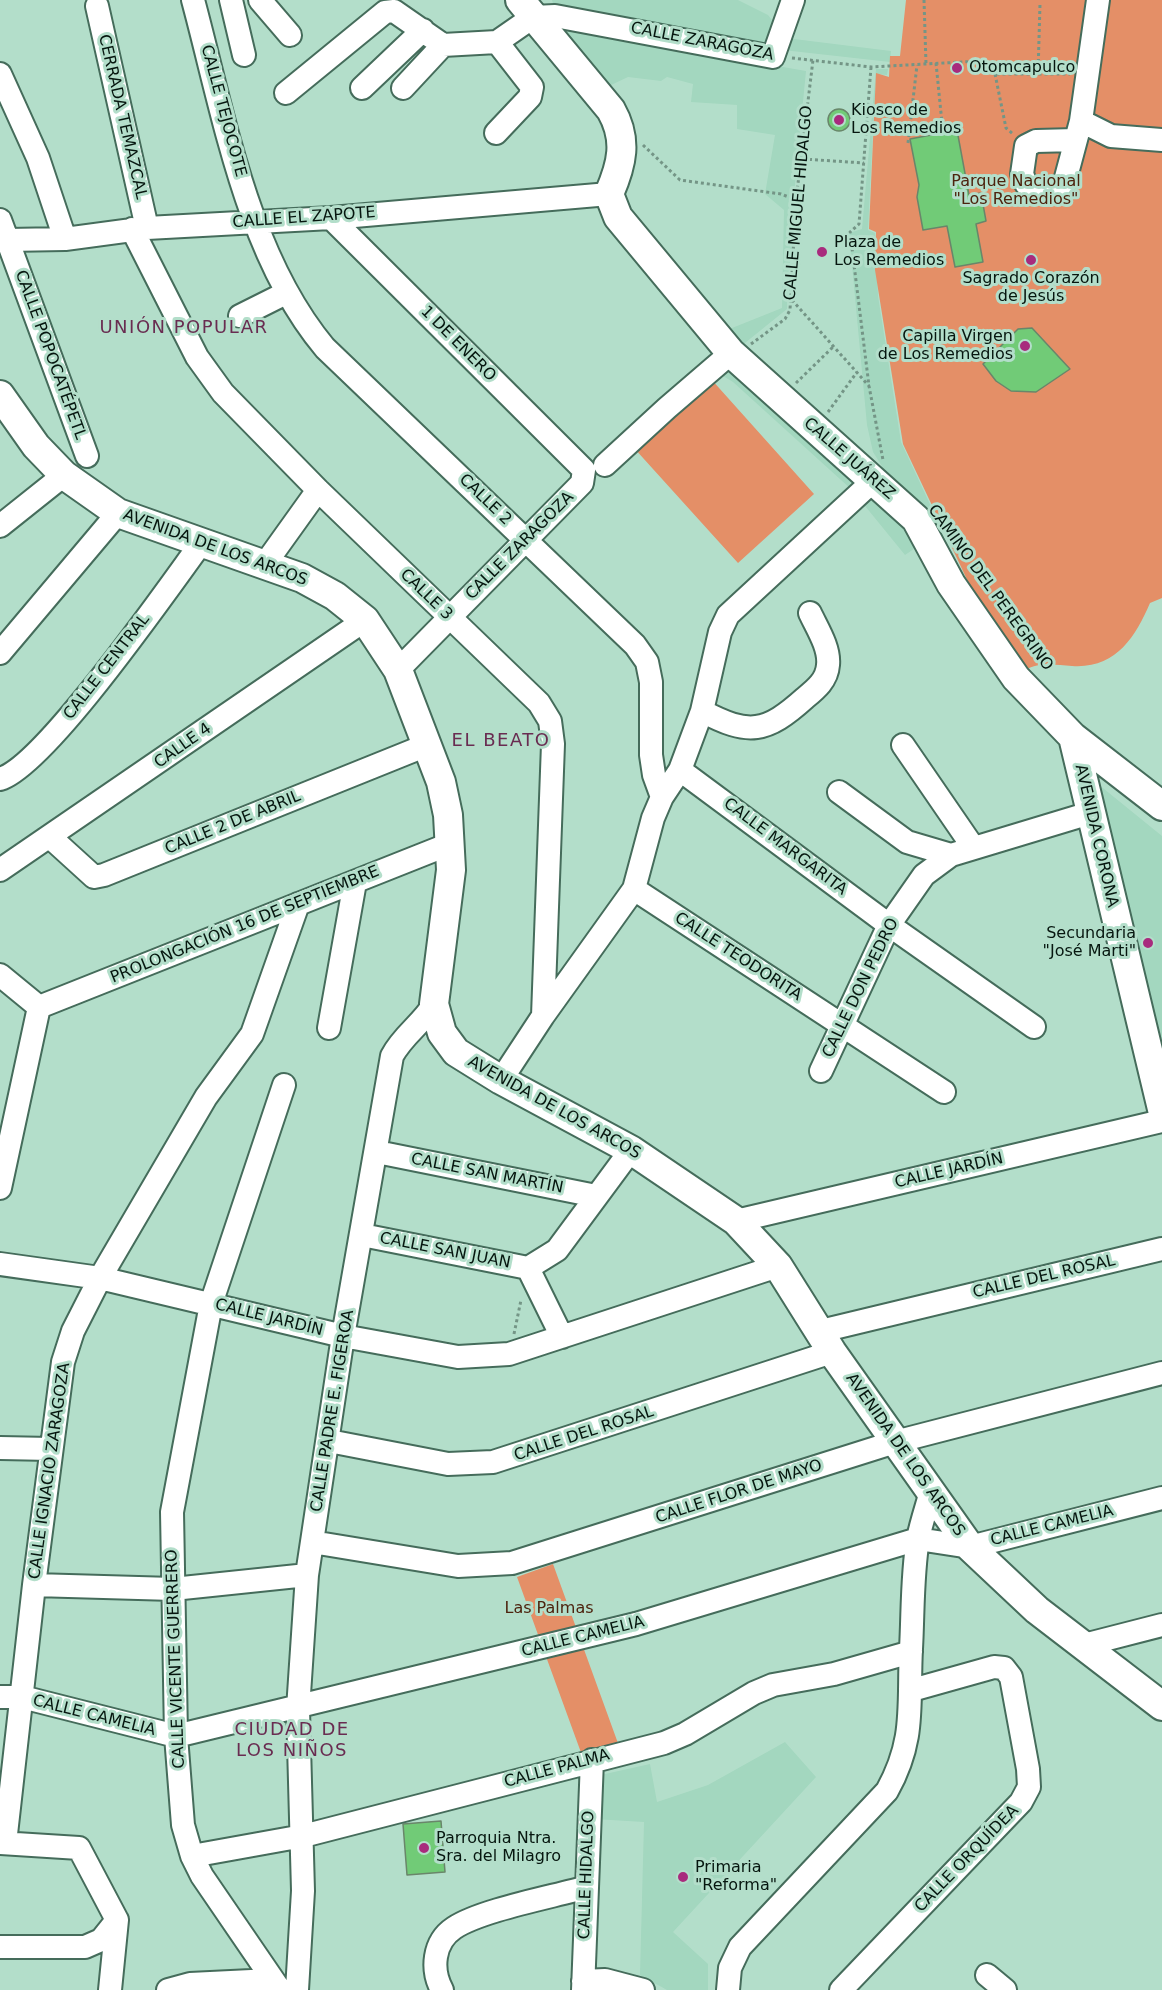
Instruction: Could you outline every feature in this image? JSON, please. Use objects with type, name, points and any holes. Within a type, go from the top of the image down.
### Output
[{"type":"main road","points":[[527,8],[611,110],[619,123],[624,150],[620,170],[609,194]]},
{"type":"main road","name":"CALLE JUÁREZ","points":[[609,194],[618,217],[732,354],[815,429],[880,475],[916,519],[951,584],[1016,678],[1073,737],[1162,806]]},
{"type":"main road","name":"AVENIDA DE LOS ARCOS","points":[[0,395],[36,446],[64,475],[118,513],[302,578],[335,596],[365,620],[398,670],[441,782],[452,843],[451,870],[434,1004],[442,1033],[456,1052],[501,1080],[631,1150],[736,1221],[778,1266],[930,1495],[970,1547],[1037,1610],[1162,1706]]},
{"type":"main road","name":"AVENIDA CORONA","points":[[1073,737],[1162,1109]]},
{"type":"street","name":"CALLE TEJOCOTE","points":[[193,0],[254,221]]},
{"type":"street","points":[[231,0],[244,55]]},
{"type":"street","points":[[260,0],[290,35]]},
{"type":"street","points":[[773,57],[793,0]]},
{"type":"street","points":[[1098,0],[1078,131],[1065,182],[1058,189],[1048,191],[1026,184],[1022,174],[1026,146],[1036,141],[1078,131],[1162,140]]},
{"type":"street","name":"CERRADA TEMAZCAL","points":[[97,6],[140,229]]},
{"type":"street","points":[[286,93],[385,12],[394,11],[443,45],[497,42],[527,8]]},
{"type":"street","name":"CALLE ZARAGOZA","points":[[527,8],[773,57]]},
{"type":"street","points":[[362,88],[423,30]]},
{"type":"street","points":[[496,133],[530,97],[532,87],[497,42]]},
{"type":"street","points":[[403,88],[443,45]]},
{"type":"street","points":[[0,74],[38,158],[65,239]]},
{"type":"street","name":"CALLE EL ZAPOTE","points":[[2,233],[65,239],[140,229],[331,218],[609,194]]},
{"type":"street","name":"1 DE ENERO","points":[[331,218],[595,468]]},
{"type":"street","name":"CALLE 2","points":[[254,221],[286,293],[303,322],[325,348],[635,645],[647,662],[651,682],[651,755],[654,775],[662,797]]},
{"type":"street","name":"CALLE 3","points":[[140,229],[209,376],[223,393],[318,490],[539,703],[550,721],[553,744],[543,1016]]},
{"type":"street","name":"CALLE POPOCATÉPETL","points":[[2,233],[87,456]]},
{"type":"street","points":[[240,316],[286,293]]},
{"type":"street","name":"CALLE ZARAGOZA","points":[[398,670],[595,468],[732,354]]},
{"type":"street","points":[[0,526],[64,475]]},
{"type":"street","points":[[501,1080],[543,1016],[634,889],[642,851],[662,797],[680,770],[702,711],[720,632],[728,615],[880,475]]},
{"type":"street","points":[[265,564],[318,490]]},
{"type":"street","points":[[0,653],[118,513]]},
{"type":"street","name":"CALLE CENTRAL","points":[[0,779],[24,766],[94,686],[202,542]]},
{"type":"street","points":[[702,711],[730,726],[755,728],[782,720],[818,687],[826,676],[829,663],[826,650],[810,613]]},
{"type":"street","name":"CALLE 4","points":[[0,870],[365,620]]},
{"type":"street","name":"CALLE 2 DE ABRIL","points":[[50,837],[84,871],[94,877],[104,875],[427,745]]},
{"type":"street","points":[[903,745],[973,847]]},
{"type":"street","name":"CALLE MARGARITA","points":[[680,770],[889,925],[1034,1027]]},
{"type":"street","points":[[839,792],[907,842],[951,855]]},
{"type":"street","name":"CALLE DON PEDRO","points":[[821,1071],[889,925],[924,875],[951,855],[1090,813]]},
{"type":"street","name":"PROLONGACIÓN 16 DE SEPTIEMBRE","points":[[39,1007],[452,843]]},
{"type":"street","points":[[329,1028],[355,882]]},
{"type":"street","name":"CALLE TEODORITA","points":[[634,889],[944,1092]]},
{"type":"street","name":"CALLE IGNACIO ZARAGOZA","points":[[2,1843],[11,1697],[34,1585],[63,1362],[73,1331],[100,1278],[206,1097],[252,1034],[298,904]]},
{"type":"street","points":[[0,1188],[39,1007],[1,976]]},
{"type":"street","name":"CALLE PADRE E. FIGEROA","points":[[297,1990],[303,1891],[298,1709],[307,1575],[344,1336],[392,1056],[399,1043],[422,1023],[434,1004]]},
{"type":"street","name":"CALLE VICENTE GUERRERO","points":[[276,1985],[202,1876],[192,1856],[183,1825],[176,1737],[172,1512],[211,1304],[284,1085]]},
{"type":"street","name":"CALLE JARDÍN","points":[[736,1221],[1162,1121]]},
{"type":"street","points":[[562,1336],[528,1268],[557,1250],[631,1150]]},
{"type":"street","name":"CALLE SAN MARTÍN","points":[[377,1152],[597,1196]]},
{"type":"street","name":"CALLE SAN JUAN","points":[[362,1235],[528,1268]]},
{"type":"street","name":"CALLE DEL ROSAL","points":[[329,1441],[448,1464],[493,1462],[826,1341],[1162,1249]]},
{"type":"street","name":"CALLE JARDÍN","points":[[0,1264],[100,1278],[344,1336],[458,1357],[509,1354],[778,1266]]},
{"type":"street","name":"CALLE FLOR DE MAYO","points":[[312,1542],[458,1566],[512,1563],[895,1442],[1162,1372]]},
{"type":"street","points":[[0,1448],[51,1449]]},
{"type":"street","points":[[728,1990],[730,1968],[740,1947],[887,1791],[901,1765],[908,1741],[912,1690],[911,1652],[918,1539],[930,1495]]},
{"type":"street","name":"CALLE CAMELIA","points":[[11,1697],[176,1737],[298,1709],[636,1624],[918,1539],[970,1547],[1162,1498]]},
{"type":"street","points":[[34,1585],[173,1589],[307,1575]]},
{"type":"street","points":[[1084,1645],[1162,1624]]},
{"type":"street","name":"CALLE PALMA","points":[[192,1856],[303,1836],[664,1743],[686,1734],[754,1693],[773,1686],[834,1674],[911,1652]]},
{"type":"street","name":"CALLE ORQUÍDEA","points":[[841,1990],[1021,1802],[1029,1787],[1028,1769],[1011,1677],[1004,1668],[994,1667],[912,1690]]},
{"type":"street","name":"CALLE HIDALGO","points":[[583,1985],[592,1760]]},
{"type":"street","points":[[2,1843],[79,1848],[117,1920],[110,1990]]},
{"type":"street","points":[[442,1990],[435,1965],[437,1947],[452,1929],[470,1920],[587,1887]]},
{"type":"street","points":[[0,1947],[85,1947],[101,1940],[117,1920]]},
{"type":"street","points":[[987,1975],[1005,1990]]},
{"type":"street","points":[[583,1985],[619,1983],[643,1990]]},
{"type":"street","points":[[168,1990],[190,1984],[276,1985]]},
{"type":"path","points":[[924,0],[927,64]]},
{"type":"path","points":[[1038,74],[1040,4]]},
{"type":"path","name":"CALLE ZARAGOZA","points":[[773,57],[871,67],[980,61],[995,74]]},
{"type":"path","name":"CALLE MIGUEL HIDALGO","points":[[732,354],[785,319],[792,300],[796,200],[813,60]]},
{"type":"path","points":[[936,63],[943,133]]},
{"type":"path","points":[[908,143],[917,65]]},
{"type":"path","points":[[871,67],[859,224],[850,232],[869,386],[883,460],[880,475]]},
{"type":"path","points":[[1026,146],[1006,128],[995,74],[1087,74]]},
{"type":"path","points":[[619,123],[680,180],[781,194],[796,200]]},
{"type":"path","points":[[802,159],[864,163]]},
{"type":"path","points":[[792,300],[869,386]]},
{"type":"path","points":[[781,398],[834,346]]},
{"type":"path","points":[[815,429],[857,372]]},
{"type":"path","points":[[509,1354],[528,1268]]},
{"type":"shaded area","points":[[552,0],[738,0],[768,15],[786,38],[891,51],[890,62],[765,48],[760,63],[806,71],[795,184],[796,224],[788,276],[787,309],[740,347],[912,539],[897,490],[873,452],[867,425],[849,233],[862,229],[876,69],[888,69],[887,75],[876,74],[868,230],[875,233],[878,296],[901,442],[942,530],[905,555],[852,490],[733,382],[703,364],[727,345],[727,330],[782,308],[784,210],[765,194],[775,135],[737,129],[737,105],[691,102],[693,84],[667,77],[661,81],[628,77],[609,86],[563,40]]},
{"type":"shaded area","name":"Secundaria \"José Marti\"","points":[[1093,780],[1162,836],[1162,1059]]},
{"type":"shaded area","name":"Primaria \"Reforma\"","points":[[785,1742],[816,1777],[673,1932],[708,1964],[708,1990],[667,1990],[640,1975],[644,1822],[594,1819],[596,1776],[650,1764],[657,1802],[708,1785]]},
{"type":"green space","name":"Parque Nacional \"Los Remedios\"","points":[[906,0],[1162,0],[1162,598],[1150,603],[1138,628],[1122,649],[1112,657],[1087,666],[1042,665],[1025,670],[971,588],[903,444],[875,270],[876,232],[869,229],[876,73],[889,77],[890,56],[900,56]]},
{"type":"green space","points":[[711,379],[814,494],[738,563],[634,448]]},
{"type":"green space","name":"Las Palmas","points":[[553,1564],[619,1746],[583,1758],[517,1577]]},
{"type":"building","name":"Kiosco de Los Remedios","points":[[835,109],[843,109],[850,116],[850,124],[843,131],[835,131],[828,124],[828,116]]},
{"type":"building","points":[[957,130],[969,195],[981,193],[986,221],[976,224],[983,262],[955,267],[947,226],[923,230],[917,197],[919,185],[910,139]]},
{"type":"building","name":"Capilla Virgen de Los Remedios","points":[[1032,328],[1070,369],[1036,392],[1011,391],[996,381],[983,364],[1018,329]]},
{"type":"building","name":"Parroquia Ntra. Sra. del Milagro","points":[[441,1821],[445,1872],[407,1875],[403,1824]]},
{"type":"place","name":"Otomcapulco","points":[[957,68]]},
{"type":"place","name":"Kiosco de Los Remedios","points":[[839,120]]},
{"type":"place","name":"Plaza de Los Remedios","points":[[822,252]]},
{"type":"place","name":"Sagrado Corazón de Jesús","points":[[1031,260]]},
{"type":"place","name":"Capilla Virgen de Los Remedios","points":[[1025,346]]},
{"type":"place","name":"Secundaria \"José Marti\"","points":[[1148,943]]},
{"type":"place","name":"Parroquia Ntra. Sra. del Milagro","points":[[424,1848]]},
{"type":"place","name":"Primaria \"Reforma\"","points":[[683,1877]]},
{"type":"district","name":"UNIÓN POPULAR","points":[[184,328]]},
{"type":"district","name":"EL BEATO","points":[[501,741]]},
{"type":"district","name":"CIUDAD DE LOS NIÑOS","points":[[292,1740]]}]
